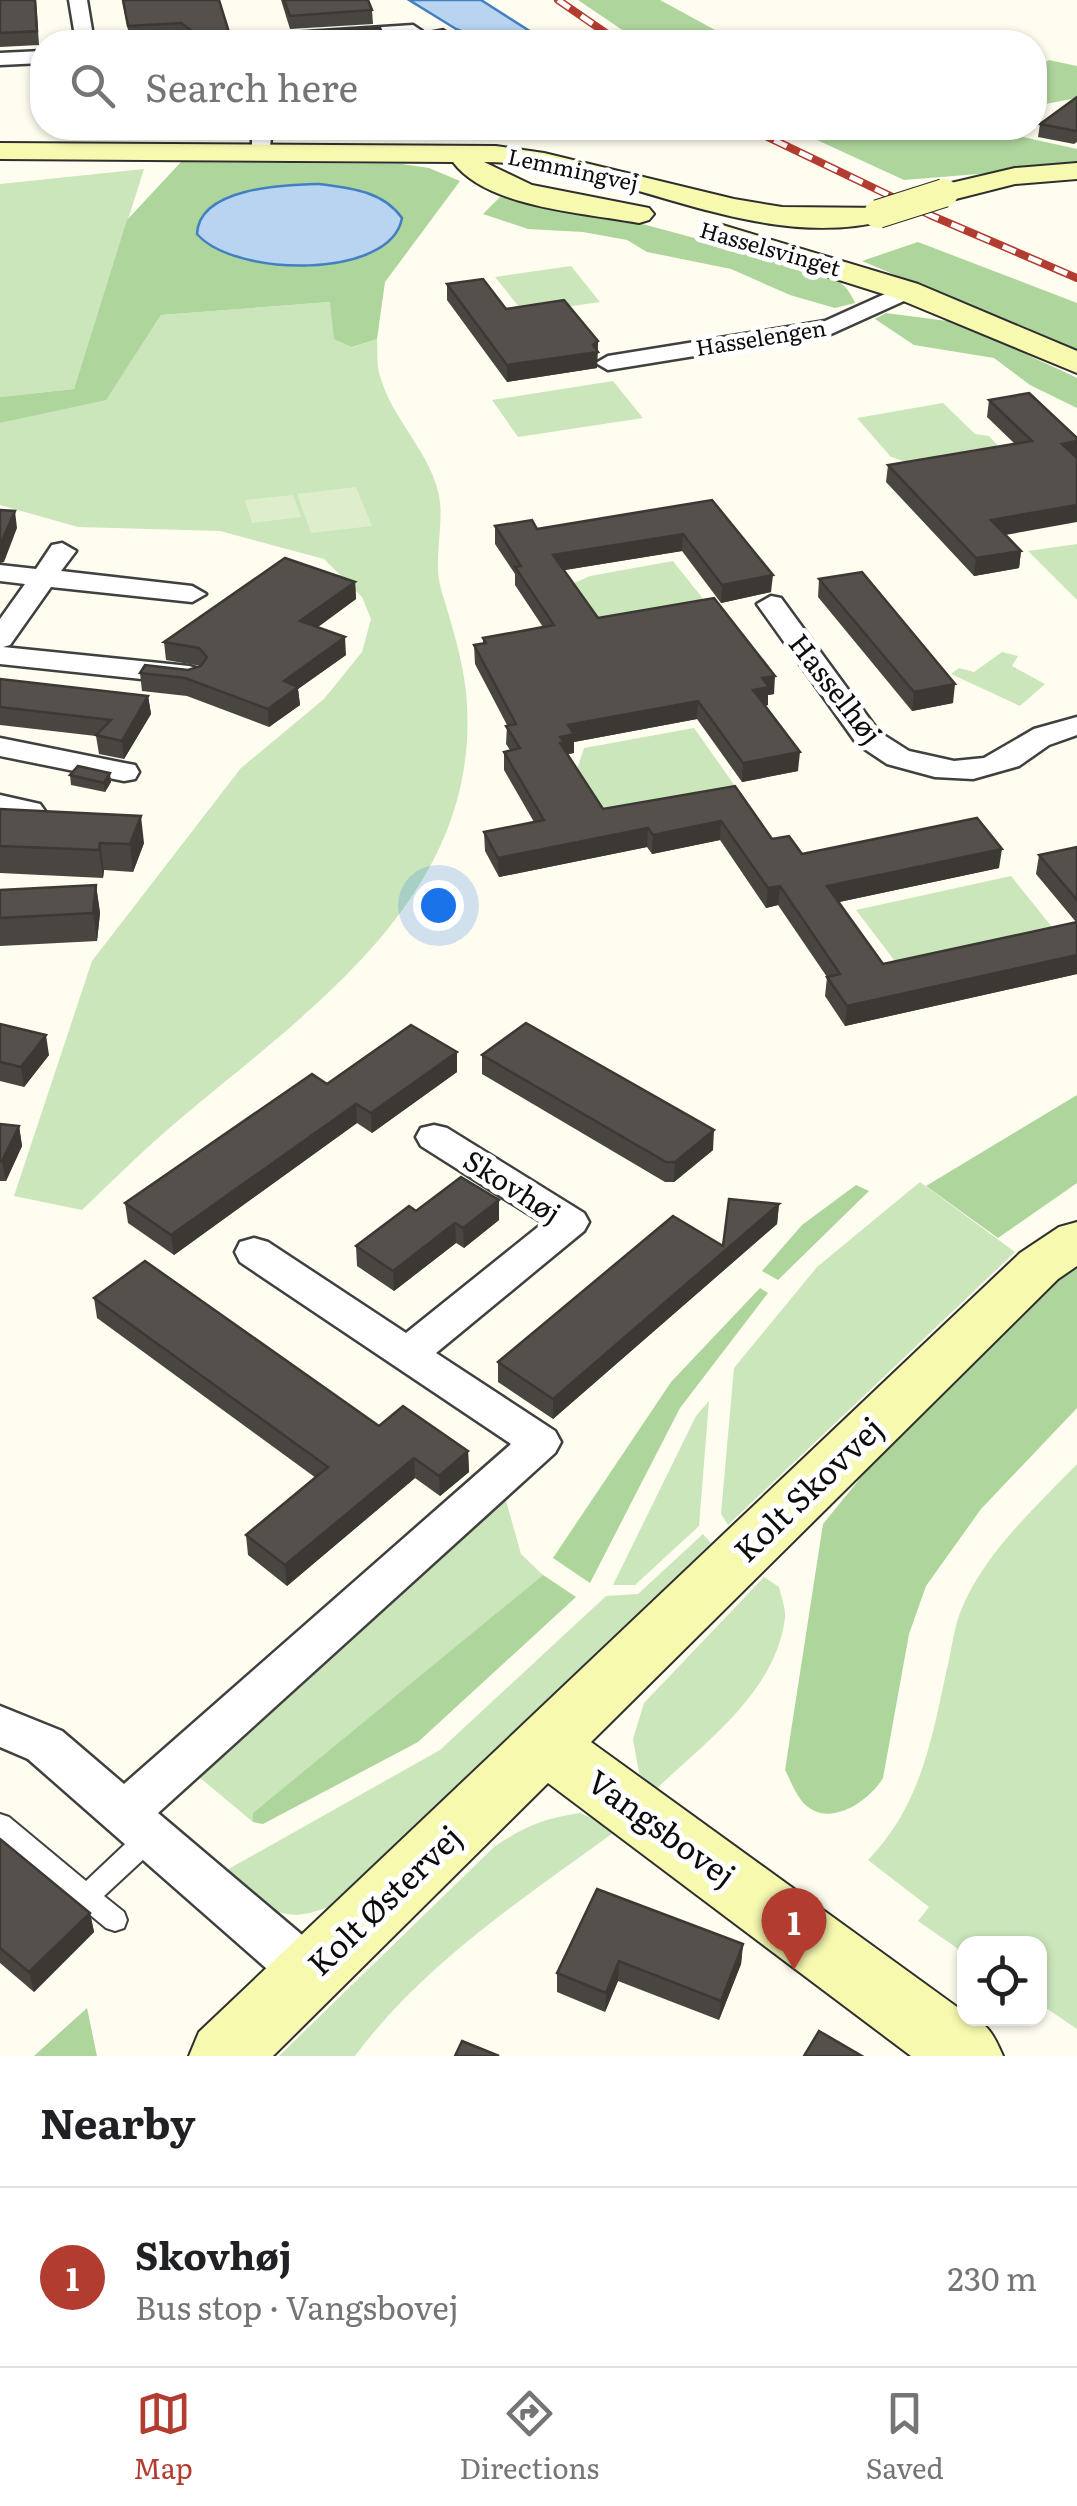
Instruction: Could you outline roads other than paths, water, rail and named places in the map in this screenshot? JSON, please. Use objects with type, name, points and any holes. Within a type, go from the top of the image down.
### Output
[{"type":"street","points":[[78,0],[84,30]]},
{"type":"street","points":[[0,59],[30,58]]},
{"type":"street","name":"Lemmingvej","points":[[0,151],[262,140],[540,159],[776,216],[832,220],[878,214],[1016,176],[1077,171]]},
{"type":"street","name":"Hasselsvinget","points":[[464,153],[470,167],[508,186],[710,231],[908,291],[1077,363]]},
{"type":"street","name":"Hasselengen","points":[[608,363],[831,328],[908,291]]},
{"type":"street","points":[[0,639],[62,551]]},
{"type":"street","points":[[0,573],[192,594]]},
{"type":"street","name":"Hasselhøj","points":[[770,604],[868,738],[886,754],[952,770],[986,767],[1008,760],[1028,744],[1055,731],[1077,726]]},
{"type":"street","points":[[0,656],[190,676]]},
{"type":"street","points":[[0,746],[124,772]]},
{"type":"street","name":"Skovhøj","points":[[407,1354],[570,1222],[434,1137]]},
{"type":"street","name":"Kolt Skovvej","points":[[547,1746],[1039,1266],[1077,1240]]},
{"type":"street","points":[[137,1825],[540,1442],[254,1252]]},
{"type":"street","points":[[0,1726],[45,1746],[310,1973]]},
{"type":"street","name":"Kolt Østervej","points":[[224,2056],[547,1746]]},
{"type":"street","name":"Vangsbovej","points":[[547,1746],[968,2056]]},
{"type":"lane","points":[[0,1825],[115,1920]]},
{"type":"lane","points":[[87,1896],[137,1825]]},
{"type":"water","points":[[409,0],[481,0],[528,30],[458,30]]},
{"type":"water","points":[[319,184],[365,192],[385,202],[402,218],[392,238],[371,253],[342,262],[309,265],[243,258],[216,248],[197,234],[201,218],[227,198],[266,188]]},
{"type":"railway","points":[[558,0],[602,30]]},
{"type":"railway","points":[[774,140],[930,215],[1077,278]]},
{"type":"place","name":"Skovhøj","points":[[794,1970]]}]
